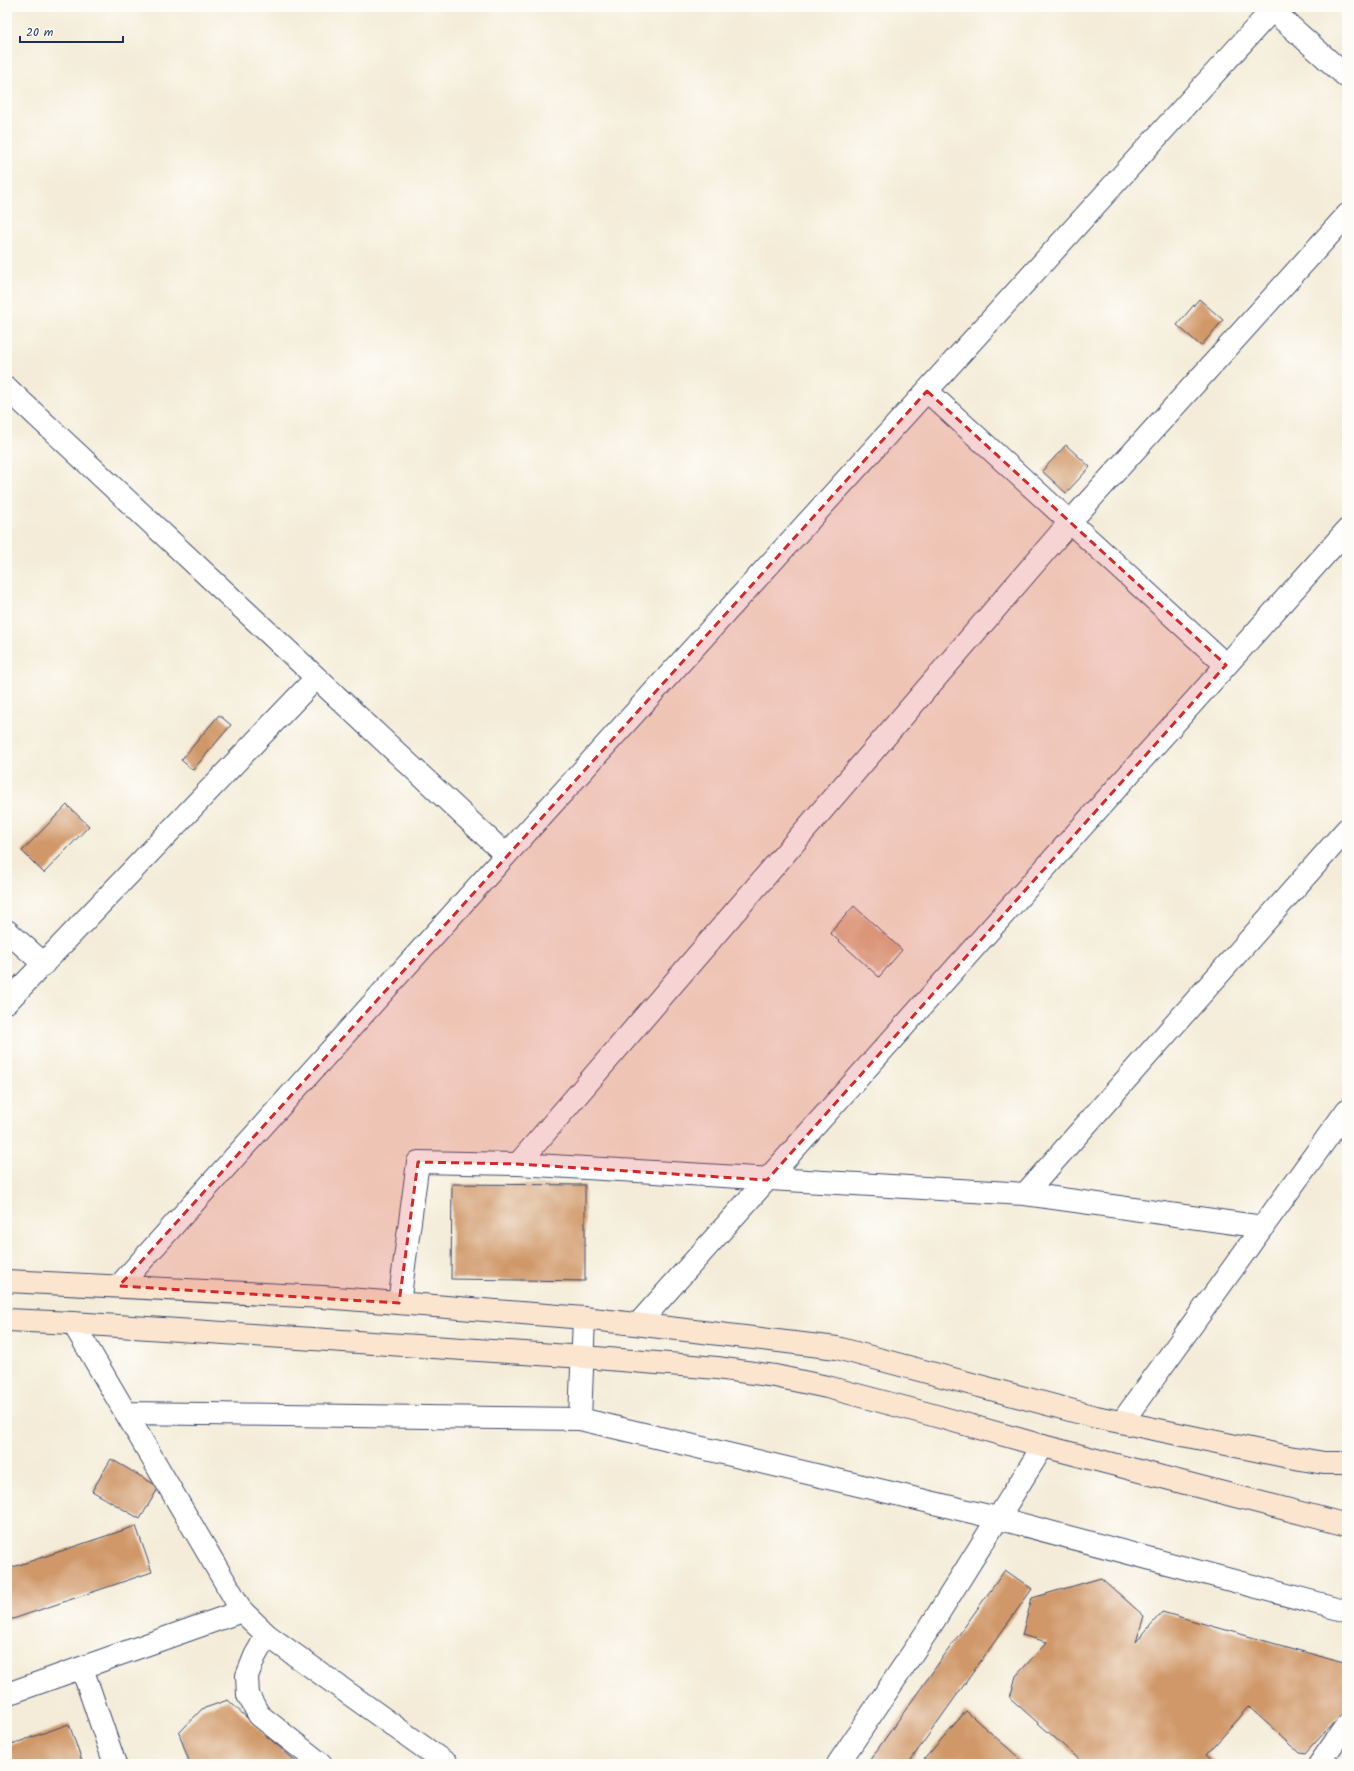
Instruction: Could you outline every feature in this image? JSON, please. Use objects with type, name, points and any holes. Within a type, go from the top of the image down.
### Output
[{"type":"main road","points":[[7,1281],[119,1286],[399,1303],[584,1318],[837,1348],[1096,1417],[1289,1457],[1324,1463],[1347,1463]]},
{"type":"main road","points":[[7,1320],[73,1323],[584,1357],[717,1368],[775,1376],[827,1387],[908,1408],[1043,1446],[1347,1525]]},
{"type":"street","points":[[119,1286],[506,855],[1272,10],[1347,77]]},
{"type":"street","points":[[518,1164],[1070,522],[1347,215]]},
{"type":"street","points":[[7,388],[506,855]]},
{"type":"street","points":[[927,391],[1226,665]]},
{"type":"street","points":[[638,1324],[1347,530]]},
{"type":"street","points":[[7,1002],[316,678]]},
{"type":"street","points":[[1025,1194],[1347,829]]},
{"type":"street","points":[[7,931],[44,964]]},
{"type":"street","points":[[1122,1422],[1347,1110]]},
{"type":"street","points":[[399,1303],[418,1162],[518,1164],[767,1180],[1025,1194],[1263,1227]]},
{"type":"street","points":[[580,1419],[584,1357],[584,1318]]},
{"type":"street","points":[[73,1323],[242,1611],[267,1636],[447,1764]]},
{"type":"street","points":[[127,1413],[580,1419],[997,1518],[1347,1611]]},
{"type":"street","points":[[838,1764],[930,1627],[1043,1446]]},
{"type":"street","points":[[7,1694],[242,1611]]},
{"type":"street","points":[[267,1636],[255,1656],[247,1676],[248,1695],[259,1714],[321,1764]]},
{"type":"street","points":[[82,1668],[115,1764]]},
{"type":"street","points":[[1319,1764],[1347,1724]]},
{"type":"highlighted area","points":[[927,391],[1226,665],[767,1180],[518,1164],[418,1162],[399,1303],[119,1286]]},
{"type":"building","points":[[1199,299],[1223,320],[1201,346],[1177,325]]},
{"type":"building","points":[[1066,445],[1090,467],[1066,493],[1042,471]]},
{"type":"building","points":[[219,715],[231,725],[193,770],[181,760]]},
{"type":"building","points":[[67,805],[89,826],[44,873],[22,851]]},
{"type":"building","points":[[854,906],[902,950],[879,977],[830,933]]},
{"type":"building","points":[[452,1184],[585,1185],[585,1281],[451,1279]]},
{"type":"building","points":[[111,1459],[159,1487],[140,1519],[92,1491]]},
{"type":"building","points":[[136,1526],[152,1572],[7,1621],[7,1569]]},
{"type":"building","points":[[1005,1570],[1032,1589],[908,1764],[867,1764]]},
{"type":"building","points":[[1101,1578],[1144,1616],[1136,1642],[1162,1612],[1347,1664],[1347,1707],[1305,1753],[1299,1752],[1249,1707],[1207,1754],[1218,1764],[1081,1764],[1082,1762],[1010,1698],[1016,1676],[1047,1642],[1022,1635],[1032,1598]]},
{"type":"building","points":[[228,1700],[299,1764],[190,1764],[179,1733],[202,1709]]},
{"type":"building","points":[[966,1711],[1026,1764],[920,1764]]},
{"type":"building","points":[[69,1724],[83,1764],[7,1764],[7,1746]]}]
